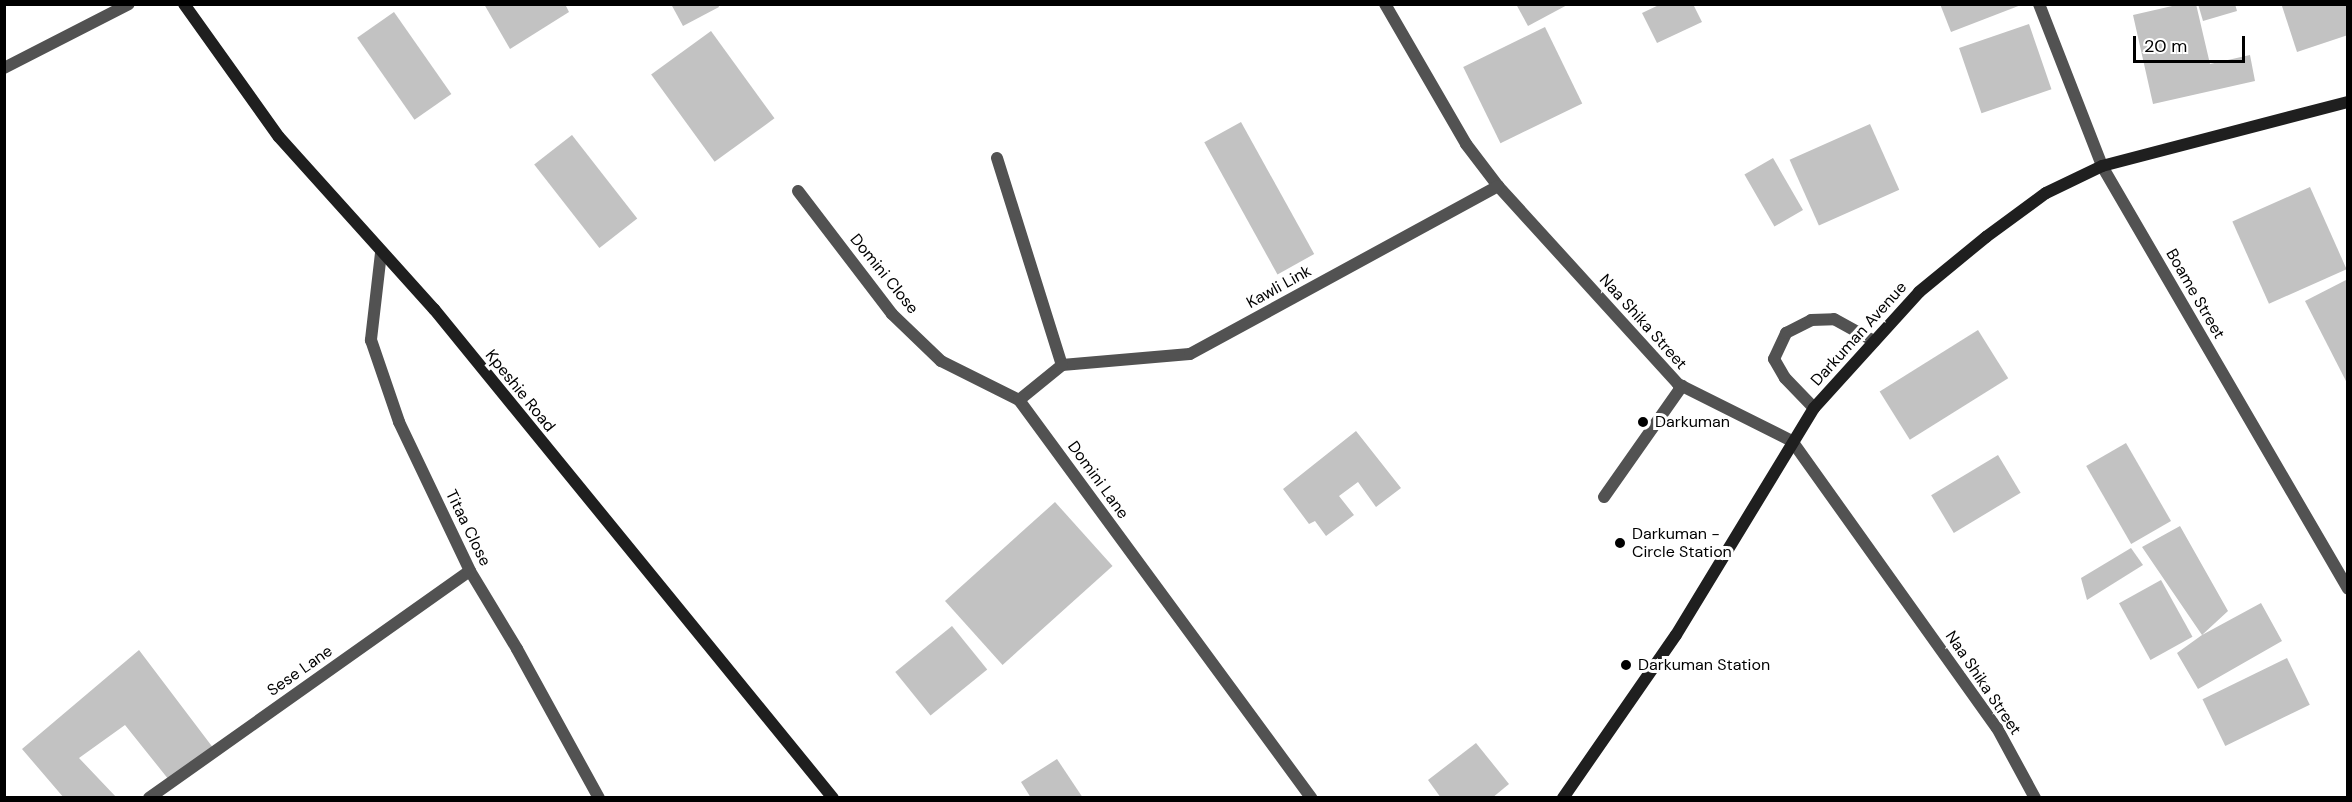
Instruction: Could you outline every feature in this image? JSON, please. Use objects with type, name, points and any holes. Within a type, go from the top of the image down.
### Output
[{"type":"street","points":[[4,68],[129,4]]},
{"type":"street","name":"Kpeshie Road","points":[[184,4],[279,137],[381,253],[434,309],[833,798]]},
{"type":"street","name":"Naa Shika Street","points":[[1384,4],[1466,144],[1498,186],[1682,386],[1792,441],[1997,728],[2035,798]]},
{"type":"street","name":"Boame Street","points":[[2039,4],[2102,166],[2348,589]]},
{"type":"street","name":"Darkuman Avenue","points":[[1563,798],[1677,635],[1814,408],[1919,292],[1986,237],[2046,193],[2102,166],[2348,102]]},
{"type":"street","points":[[998,158],[1062,365],[1019,400]]},
{"type":"street","name":"Kawli Link","points":[[1062,365],[1190,354],[1498,186]]},
{"type":"street","name":"Domini Close","points":[[798,191],[892,314],[941,361],[1019,400]]},
{"type":"street","name":"Titaa Close","points":[[381,253],[371,340],[399,422],[470,571],[517,649],[599,798]]},
{"type":"street","points":[[1814,408],[1785,378],[1774,359],[1786,333],[1811,320],[1834,319],[1874,340]]},
{"type":"street","points":[[1605,497],[1682,386]]},
{"type":"street","name":"Domini Lane","points":[[1019,400],[1311,798]]},
{"type":"street","name":"Sese Lane","points":[[149,798],[470,571]]},
{"type":"building","points":[[484,4],[565,4],[569,12],[510,49]]},
{"type":"building","points":[[671,4],[718,4],[719,7],[683,26]]},
{"type":"building","points":[[1516,4],[1569,4],[1528,26]]},
{"type":"building","points":[[1661,4],[1693,4],[1702,22],[1657,43],[1642,13]]},
{"type":"building","points":[[1940,4],[2021,4],[2021,5],[1951,32]]},
{"type":"building","points":[[2181,4],[2196,4],[2210,64],[2250,55],[2255,81],[2153,104],[2133,15]]},
{"type":"building","points":[[2198,4],[2235,4],[2237,11],[2203,21]]},
{"type":"building","points":[[2285,4],[2348,4],[2348,35],[2297,52],[2282,6]]},
{"type":"building","points":[[394,12],[451,94],[414,120],[357,38]]},
{"type":"building","points":[[2029,24],[2051,89],[1981,113],[1959,48]]},
{"type":"building","points":[[1545,27],[1582,103],[1500,143],[1463,67]]},
{"type":"building","points":[[711,31],[774,118],[715,162],[651,74]]},
{"type":"building","points":[[1241,122],[1314,254],[1277,274],[1204,142]]},
{"type":"building","points":[[1870,124],[1899,190],[1819,226],[1790,160]]},
{"type":"building","points":[[572,135],[637,219],[599,248],[534,165]]},
{"type":"building","points":[[1773,158],[1803,210],[1774,226],[1744,174]]},
{"type":"building","points":[[2310,187],[2347,269],[2269,304],[2232,222]]},
{"type":"building","points":[[2348,279],[2348,385],[2305,301]]},
{"type":"building","points":[[1978,330],[2008,378],[1910,440],[1880,391]]},
{"type":"building","points":[[1356,431],[1401,488],[1376,507],[1358,482],[1339,496],[1354,515],[1326,536],[1315,521],[1309,524],[1283,489]]},
{"type":"building","points":[[2126,443],[2171,521],[2131,544],[2086,466]]},
{"type":"building","points":[[1998,455],[2021,493],[1954,533],[1931,495]]},
{"type":"building","points":[[1055,502],[1113,566],[1003,665],[945,601]]},
{"type":"building","points":[[2180,526],[2228,611],[2202,635],[2142,547]]},
{"type":"building","points":[[2131,548],[2143,565],[2087,600],[2081,578]]},
{"type":"building","points":[[2161,580],[2193,637],[2151,660],[2119,603]]},
{"type":"building","points":[[2261,603],[2282,641],[2198,689],[2177,653],[2202,635]]},
{"type":"building","points":[[952,626],[987,670],[931,715],[895,672]]},
{"type":"building","points":[[139,650],[214,749],[169,780],[125,725],[79,758],[117,798],[64,798],[22,749]]},
{"type":"building","points":[[2287,658],[2310,705],[2225,746],[2203,699]]},
{"type":"building","points":[[1476,743],[1509,784],[1492,798],[1441,798],[1428,780]]},
{"type":"building","points":[[1057,759],[1083,798],[1031,798],[1021,782]]},
{"type":"place","name":"Darkuman","points":[[1643,422]]},
{"type":"place","name":"Darkuman - Circle Station","points":[[1620,543]]},
{"type":"place","name":"Darkuman Station","points":[[1626,665]]}]
